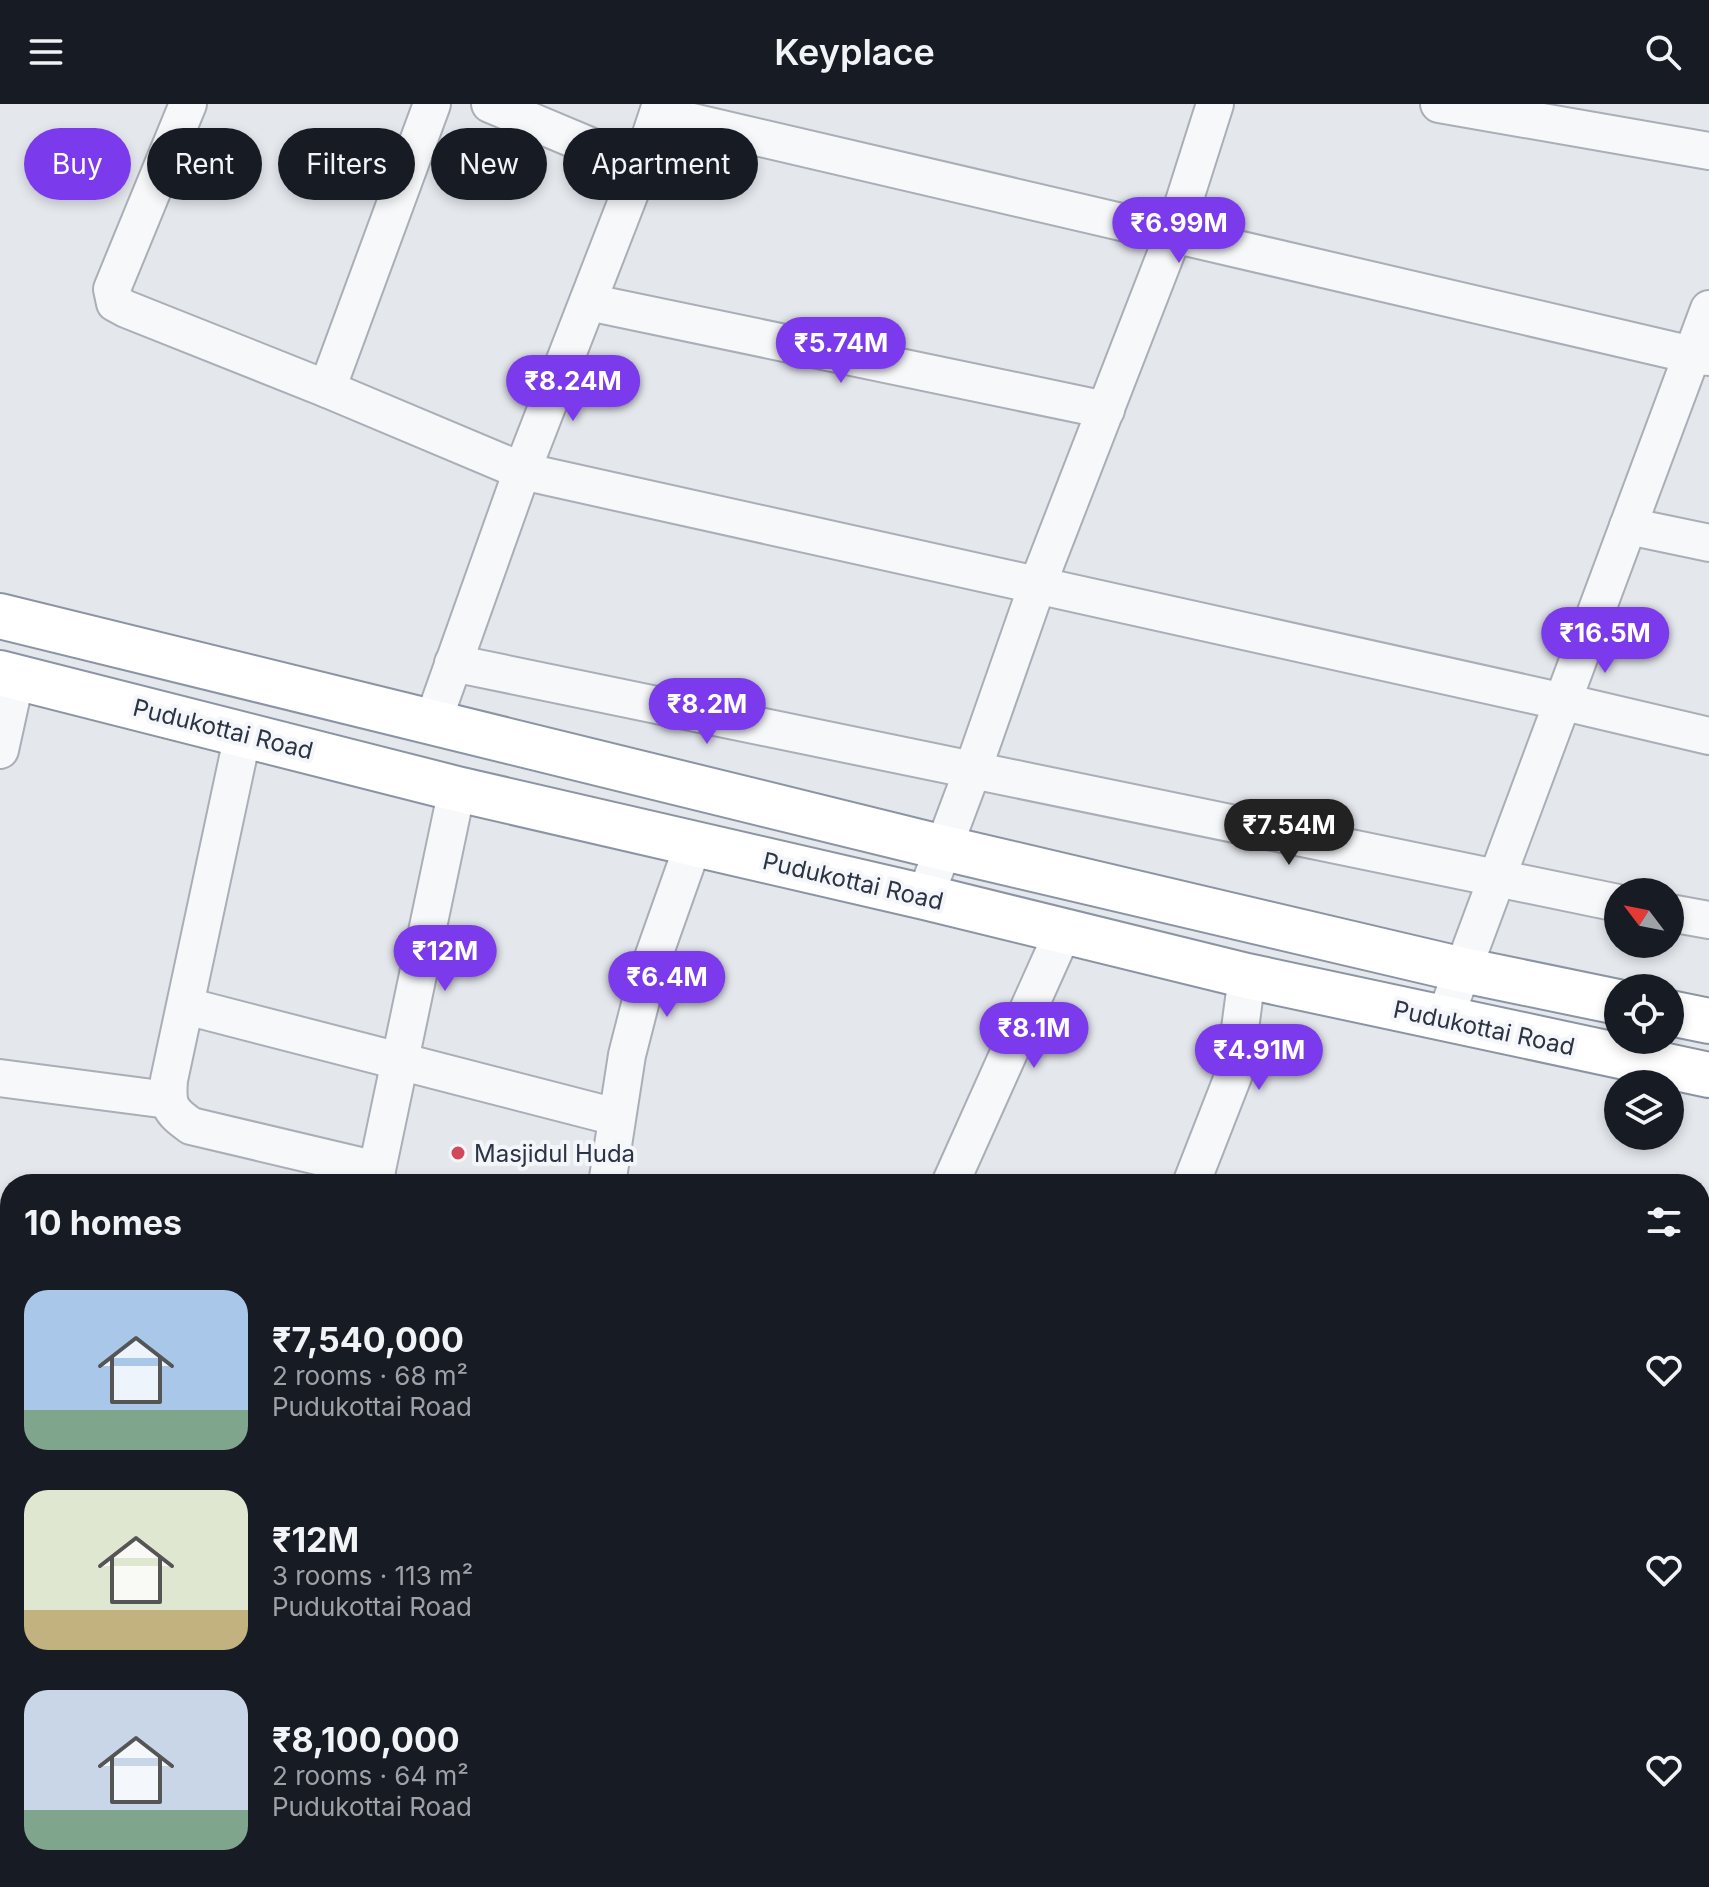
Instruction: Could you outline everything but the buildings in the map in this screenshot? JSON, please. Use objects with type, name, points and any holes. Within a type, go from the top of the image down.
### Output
[{"type":"highway","points":[[0,616],[944,848],[1463,970],[1604,999]]},
{"type":"highway","name":"Pudukottai Road","points":[[8,675],[457,789],[925,897],[1247,976],[1709,1075]]},
{"type":"highway","points":[[1684,1016],[1709,1021]]},
{"type":"street","points":[[188,104],[112,289],[115,303],[126,309],[522,471],[1709,736]]},
{"type":"street","points":[[327,389],[432,104]]},
{"type":"street","points":[[490,104],[563,135]]},
{"type":"street","points":[[925,897],[1037,586],[1174,233],[1215,104]]},
{"type":"street","points":[[1439,104],[1709,151]]},
{"type":"street","points":[[653,128],[660,109],[1700,356]]},
{"type":"street","points":[[432,724],[522,471],[627,200]]},
{"type":"street","points":[[588,302],[1106,410]]},
{"type":"street","points":[[1444,1020],[1628,526],[1700,356],[1709,309]]},
{"type":"street","points":[[1628,526],[1709,543]]},
{"type":"street","points":[[453,663],[1604,900]]},
{"type":"street","points":[[0,750],[8,675]]},
{"type":"street","points":[[243,734],[169,1080],[168,1100],[175,1114],[191,1126],[364,1174]]},
{"type":"street","points":[[376,1174],[457,789]]},
{"type":"street","points":[[608,1174],[627,1055],[649,969],[693,845]]},
{"type":"street","points":[[1684,916],[1709,920]]},
{"type":"street","points":[[954,1174],[1063,932]]},
{"type":"street","points":[[1195,1174],[1234,1074],[1247,976]]},
{"type":"street","points":[[186,1006],[616,1117]]},
{"type":"street","points":[[0,1078],[168,1100]]},
{"type":"place","name":"Masjidul Huda","points":[[458,1153]]}]
